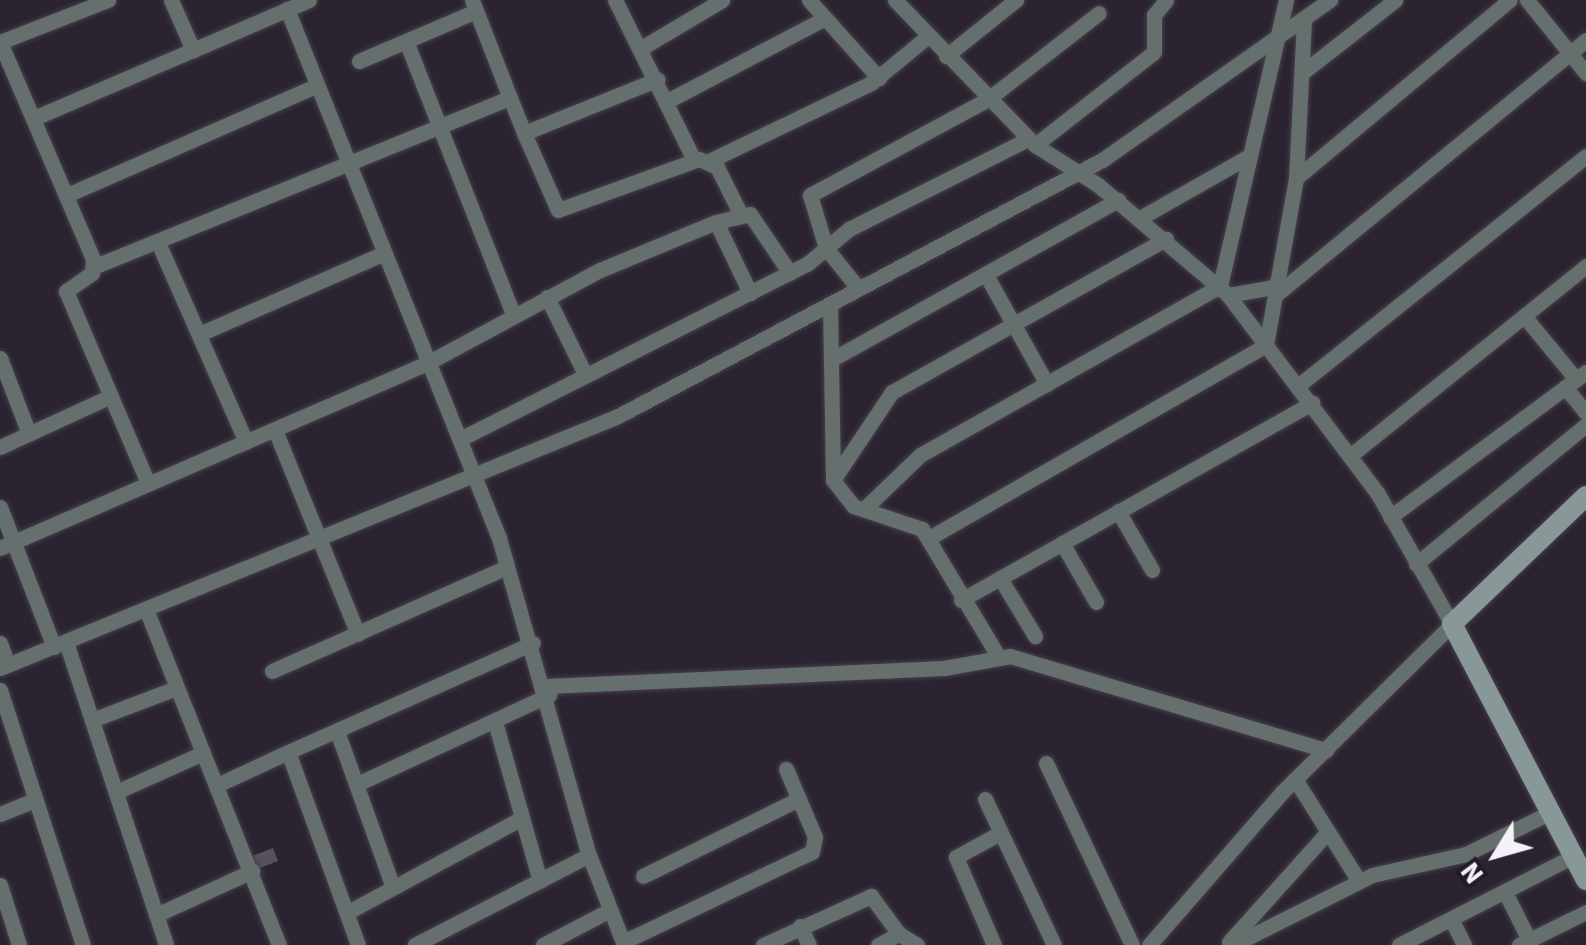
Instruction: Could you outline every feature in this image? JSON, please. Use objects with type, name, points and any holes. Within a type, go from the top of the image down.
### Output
[{"type":"street","points":[[94,268],[67,195],[0,42],[78,5],[108,0]]},
{"type":"street","points":[[171,0],[194,50]]},
{"type":"street","points":[[34,118],[309,0]]},
{"type":"street","points":[[615,0],[702,160],[741,214]]},
{"type":"street","points":[[643,47],[722,0]]},
{"type":"street","points":[[809,0],[879,78]]},
{"type":"street","points":[[895,0],[1032,142],[1074,175],[1118,200],[1224,290],[1299,385],[1351,456],[1452,624],[1548,814],[1586,880]]},
{"type":"street","points":[[946,56],[1016,0]]},
{"type":"street","points":[[460,439],[790,273],[826,248],[1032,142],[1154,52],[1154,15],[1166,0]]},
{"type":"street","points":[[1224,290],[1249,156],[1286,0]]},
{"type":"street","points":[[0,643],[4,667],[618,416],[1074,175],[1330,0]]},
{"type":"street","points":[[1303,72],[1395,0]]},
{"type":"street","points":[[1296,178],[1510,0]]},
{"type":"street","points":[[1527,0],[1586,73]]},
{"type":"street","points":[[360,61],[474,6],[558,210],[702,160],[879,78],[928,36]]},
{"type":"street","points":[[287,9],[460,439],[533,643],[590,855],[608,911],[624,944],[812,852],[815,837],[786,768]]},
{"type":"street","points":[[858,288],[826,248],[807,205],[816,189],[988,99],[1100,13]]},
{"type":"street","points":[[671,98],[825,18]]},
{"type":"street","points":[[929,538],[1266,345],[1279,290],[1296,178],[1304,20]]},
{"type":"street","points":[[865,508],[920,455],[1224,290],[1279,290],[1586,40]]},
{"type":"street","points":[[406,41],[513,314]]},
{"type":"street","points":[[524,133],[658,79]]},
{"type":"street","points":[[67,195],[318,85]]},
{"type":"street","points":[[147,482],[66,291],[94,268],[160,247],[510,98]]},
{"type":"street","points":[[1140,218],[1249,156]]},
{"type":"street","points":[[1299,385],[1586,156]]},
{"type":"street","points":[[836,357],[1118,200]]},
{"type":"street","points":[[6,544],[429,362],[547,297],[716,222],[741,214],[756,218],[790,273]]},
{"type":"street","points":[[716,222],[750,293]]},
{"type":"street","points":[[834,480],[892,392],[1166,239]]},
{"type":"street","points":[[160,247],[246,442]]},
{"type":"street","points":[[200,334],[384,253]]},
{"type":"street","points":[[1351,456],[1586,266]]},
{"type":"street","points":[[986,275],[1048,384]]},
{"type":"street","points":[[547,297],[585,374]]},
{"type":"street","points":[[830,306],[836,357],[834,480],[865,508],[904,517],[929,538],[961,600],[998,656]]},
{"type":"street","points":[[1524,316],[1576,379],[1586,413]]},
{"type":"street","points":[[0,358],[29,434]]},
{"type":"street","points":[[1390,518],[1576,379]]},
{"type":"street","points":[[0,447],[111,396]]},
{"type":"street","points":[[961,600],[1312,403]]},
{"type":"street","points":[[1416,564],[1586,425]]},
{"type":"street","points":[[274,430],[358,634]]},
{"type":"street","points":[[1149,945],[1295,779],[1586,496]]},
{"type":"street","points":[[0,507],[6,544],[60,645],[92,720],[166,945]]},
{"type":"street","points":[[1118,511],[1152,570]]},
{"type":"street","points":[[1062,543],[1096,602]]},
{"type":"street","points":[[272,671],[506,567]]},
{"type":"street","points":[[1000,578],[1035,636]]},
{"type":"street","points":[[146,609],[278,945]]},
{"type":"street","points":[[217,785],[533,643]]},
{"type":"street","points":[[357,784],[495,722],[548,690],[944,668],[998,656],[1326,750]]},
{"type":"street","points":[[92,720],[176,688]]},
{"type":"street","points":[[0,690],[83,945]]},
{"type":"street","points":[[495,722],[540,880]]},
{"type":"street","points":[[337,731],[393,887]]},
{"type":"street","points":[[288,752],[358,945]]},
{"type":"street","points":[[116,792],[203,754]]},
{"type":"street","points":[[1046,763],[1132,945]]},
{"type":"street","points":[[1295,779],[1358,881]]},
{"type":"street","points":[[985,798],[1054,945]]},
{"type":"street","points":[[643,876],[799,799]]},
{"type":"street","points":[[0,814],[35,800]]},
{"type":"street","points":[[1230,945],[1358,881],[1466,854],[1548,814]]},
{"type":"street","points":[[348,912],[522,818]]},
{"type":"street","points":[[994,945],[956,857],[1000,833]]},
{"type":"street","points":[[1230,945],[1326,834]]},
{"type":"street","points":[[416,945],[590,855]]},
{"type":"street","points":[[1399,945],[1572,858]]},
{"type":"street","points":[[156,915],[252,872]]},
{"type":"street","points":[[0,886],[18,945]]},
{"type":"street","points":[[1505,892],[1524,942],[1586,912]]},
{"type":"street","points":[[764,945],[871,896],[900,934],[917,945]]},
{"type":"street","points":[[544,945],[608,911]]},
{"type":"street","points":[[1451,919],[1464,945]]},
{"type":"street","points":[[800,926],[810,945]]},
{"type":"street","points":[[878,945],[900,934]]},
{"type":"building","points":[[273,848],[278,861],[254,870],[249,857]]}]
